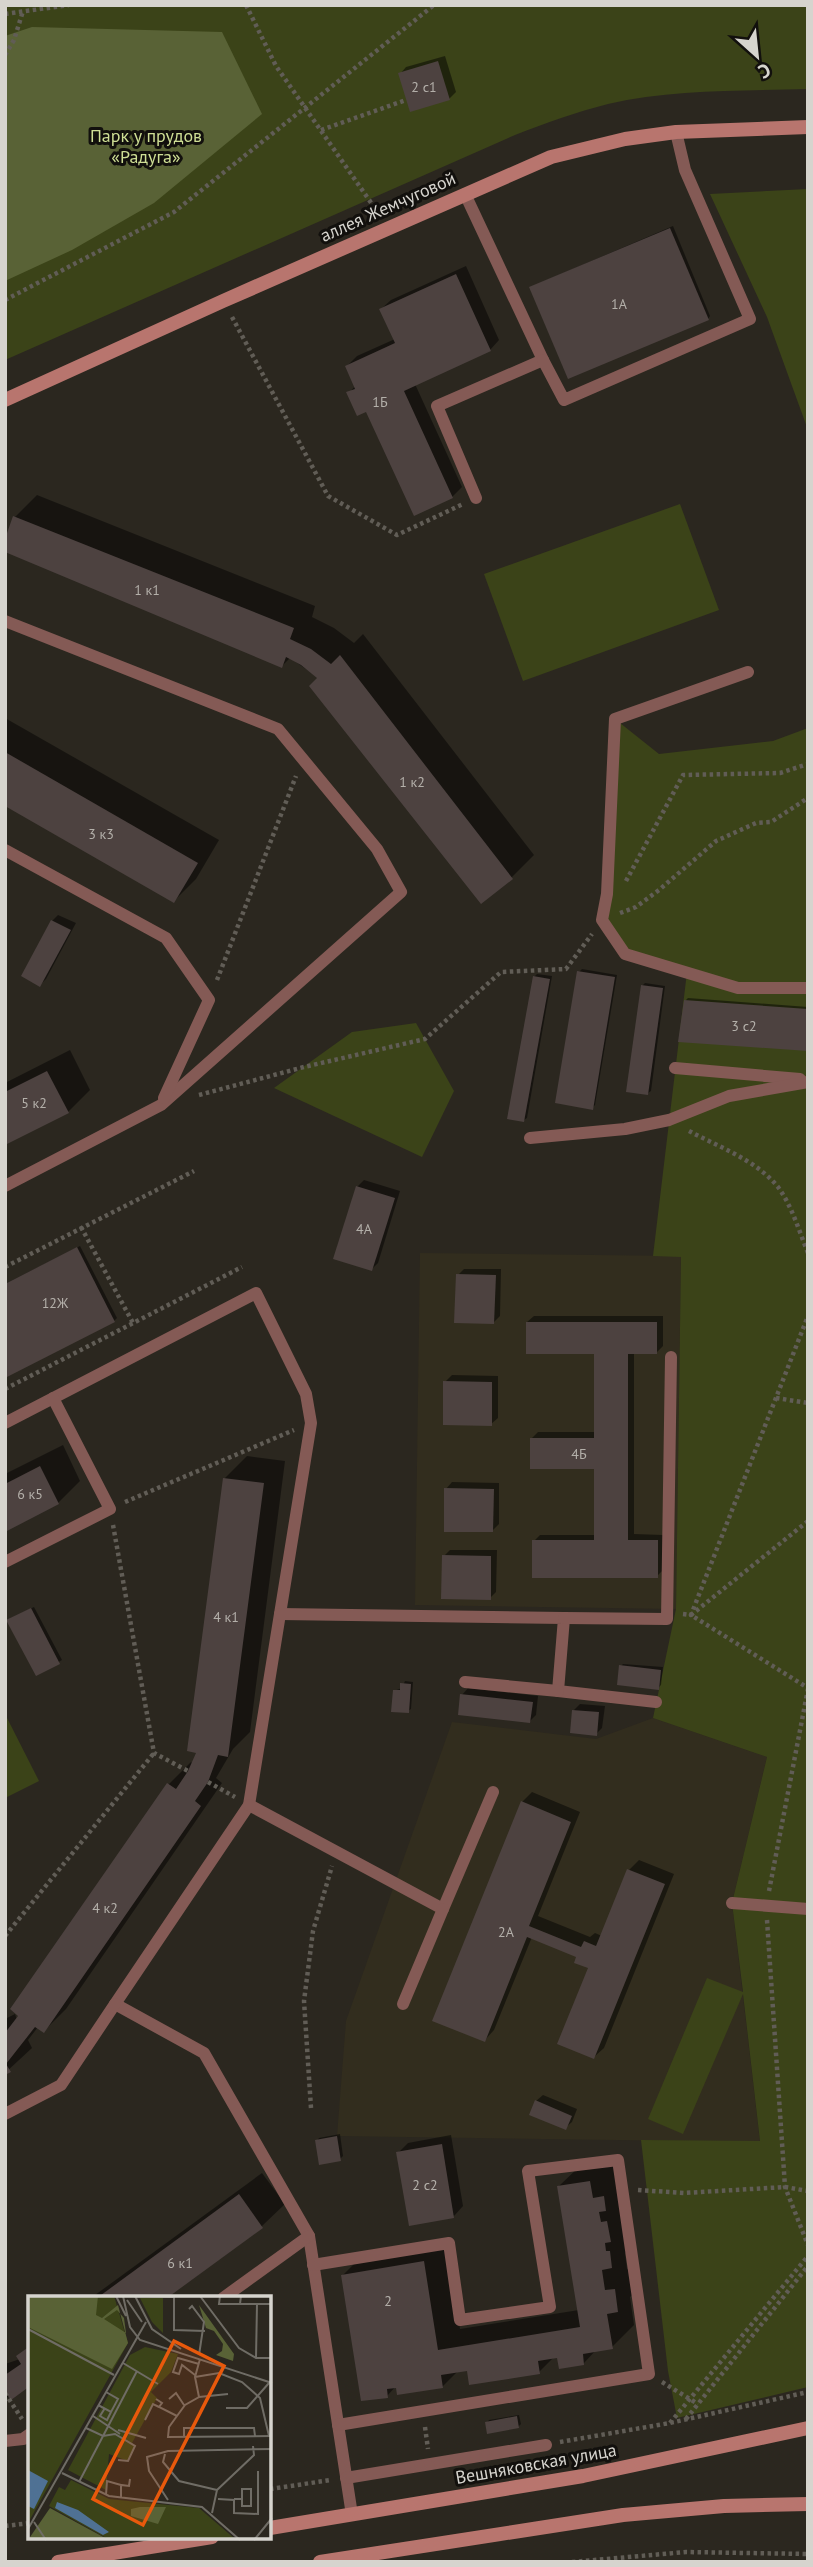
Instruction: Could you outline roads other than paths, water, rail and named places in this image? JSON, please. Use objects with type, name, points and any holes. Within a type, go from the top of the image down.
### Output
[{"type":"main road","name":"аллея Жемчуговой","points":[[5,400],[551,157],[625,139],[676,132],[808,127]]},
{"type":"main road","name":"Вешняковская улица","points":[[271,2528],[583,2476],[808,2428]]},
{"type":"main road","points":[[320,2562],[397,2556],[623,2515],[686,2508],[808,2504]]},
{"type":"main road","points":[[58,2562],[200,2539]]},
{"type":"lane","points":[[465,194],[564,400],[750,319],[684,170],[676,132]]},
{"type":"lane","points":[[476,498],[437,406],[543,360]]},
{"type":"lane","points":[[5,621],[278,729],[376,849],[401,892],[161,1105],[5,1186]]},
{"type":"lane","points":[[748,672],[615,719],[607,894],[602,920],[625,954],[738,988],[808,988]]},
{"type":"lane","points":[[5,850],[166,938],[209,1000],[161,1105]]},
{"type":"lane","points":[[676,1068],[808,1081]]},
{"type":"lane","points":[[530,1138],[625,1129],[669,1120],[729,1096],[808,1081]]},
{"type":"lane","points":[[5,1423],[256,1293],[306,1394],[311,1423],[249,1805],[61,2085],[5,2114]]},
{"type":"lane","points":[[280,1614],[667,1619],[671,1357]]},
{"type":"lane","points":[[5,1562],[110,1508],[53,1398]]},
{"type":"lane","points":[[558,1692],[565,1618]]},
{"type":"lane","points":[[465,1682],[656,1702]]},
{"type":"lane","points":[[403,2004],[493,1792]]},
{"type":"lane","points":[[249,1805],[443,1909]]},
{"type":"lane","points":[[732,1903],[808,1909]]},
{"type":"lane","points":[[115,2004],[204,2053],[309,2236],[352,2515]]},
{"type":"lane","points":[[313,2264],[449,2243],[460,2320],[550,2307],[528,2171],[618,2160],[649,2374],[338,2426]]},
{"type":"lane","points":[[226,2296],[309,2236]]},
{"type":"lane","points":[[5,2441],[23,2439],[28,2435]]},
{"type":"lane","points":[[346,2478],[545,2445]]},
{"type":"park label","name":"Парк у прудов «Радуга»","points":[[146,146]]}]
